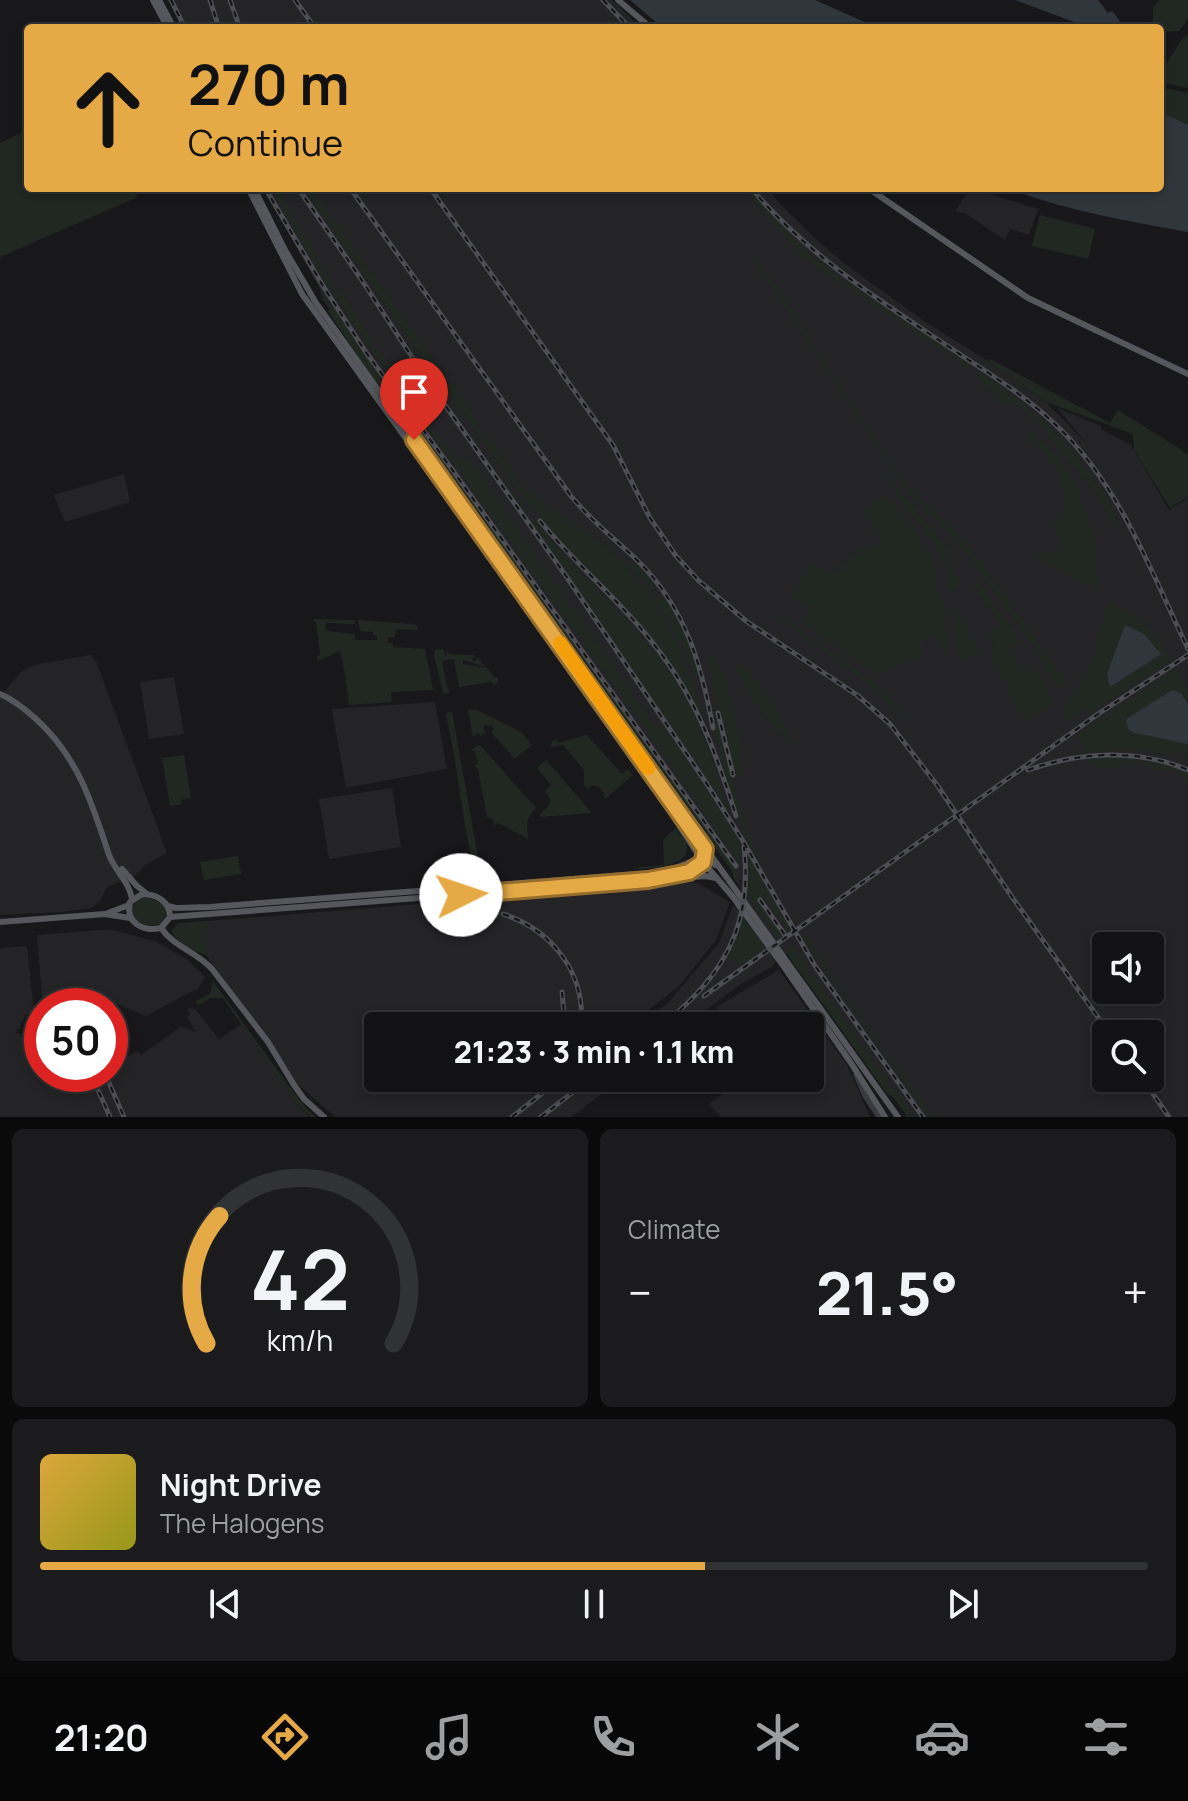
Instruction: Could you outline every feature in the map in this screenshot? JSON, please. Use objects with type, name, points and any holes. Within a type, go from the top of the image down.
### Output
[{"type":"main road","points":[[153,0],[168,24]]},
{"type":"main road","points":[[159,0],[169,24]]},
{"type":"main road","points":[[618,0],[646,24]]},
{"type":"main road","points":[[253,192],[316,303],[898,1117]]},
{"type":"main road","points":[[253,192],[302,294],[584,686],[716,878],[782,964],[851,1063],[882,1117]]},
{"type":"main road","points":[[874,192],[1028,298],[1188,374]]},
{"type":"main road","points":[[0,694],[11,699],[50,732],[79,774],[108,850],[130,889],[130,918]]},
{"type":"main road","points":[[648,880],[689,872],[701,857],[704,845]]},
{"type":"main road","points":[[108,850],[132,881],[147,894],[163,900],[170,917]]},
{"type":"main road","points":[[701,857],[718,867]]},
{"type":"main road","points":[[168,906],[210,907],[652,873],[701,857]]},
{"type":"main road","points":[[0,922],[105,914],[130,918],[151,929],[161,928],[170,917],[648,880],[716,878]]},
{"type":"main road","points":[[105,914],[147,894]]},
{"type":"main road","points":[[161,928],[212,969],[268,1042],[304,1099],[324,1117]]},
{"type":"shaded area","points":[[168,0],[612,0],[638,24],[180,24]]},
{"type":"shaded area","points":[[630,0],[815,0],[869,24],[658,24]]},
{"type":"shaded area","points":[[1015,0],[1098,0],[1122,24],[1079,24]]},
{"type":"shaded area","points":[[1159,0],[1188,0],[1188,18],[1179,31],[1164,32],[1164,24],[1153,24],[1153,8]]},
{"type":"shaded area","points":[[1188,35],[1188,88],[1164,83],[1164,67]]},
{"type":"shaded area","points":[[1164,88],[1188,93],[1188,125],[1164,114]]},
{"type":"shaded area","points":[[1164,114],[1188,125],[1188,232],[1073,209],[1017,192],[1164,192]]},
{"type":"shaded area","points":[[24,132],[24,192],[135,192],[138,197],[0,257],[0,143]]},
{"type":"shaded area","points":[[265,192],[770,192],[820,243],[849,267],[1046,402],[1087,444],[1057,408],[1101,426],[1101,429],[1131,445],[1169,510],[1188,498],[1188,1117],[908,1117],[790,952],[703,1012],[655,1012],[668,1003],[719,943],[740,894],[741,880],[323,300],[320,289]]},
{"type":"shaded area","points":[[272,192],[284,195],[334,284],[329,288]]},
{"type":"shaded area","points":[[306,192],[314,192],[365,263],[358,267]]},
{"type":"shaded area","points":[[746,192],[752,192],[808,253],[829,270],[973,365],[968,368],[803,258]]},
{"type":"shaded area","points":[[968,192],[984,192],[1038,209],[1029,235],[1010,229],[1005,240],[965,213],[955,211]]},
{"type":"shaded area","points":[[1040,215],[1095,229],[1088,259],[1032,246]]},
{"type":"shaded area","points":[[746,248],[780,290],[891,466],[972,550],[1068,684],[1064,687],[1055,687],[1036,650],[968,555],[892,472]]},
{"type":"shaded area","points":[[366,264],[479,422],[476,425],[484,436],[488,435],[517,475],[513,477],[521,488],[525,487],[543,504],[595,537],[617,557],[652,599],[678,646],[707,725],[671,663],[636,621],[545,525],[509,478],[360,269]]},
{"type":"shaded area","points":[[339,289],[390,369],[457,461],[464,456],[481,476],[643,709],[658,729],[665,725],[737,835],[741,865],[364,340],[333,293]]},
{"type":"shaded area","points":[[333,307],[734,866],[740,887],[732,871],[572,655],[354,351],[328,311]]},
{"type":"shaded area","points":[[406,343],[524,508],[560,551],[636,630],[670,673],[699,725],[731,815],[540,534]]},
{"type":"shaded area","points":[[990,359],[1110,423],[1118,410],[1188,454],[1188,497],[1170,508],[1134,450],[1133,434],[1046,402],[988,361]]},
{"type":"shaded area","points":[[978,371],[1034,412],[1072,451],[1110,504],[1117,519],[1118,532],[1095,491],[1044,428],[1017,406],[997,400],[979,379]]},
{"type":"shaded area","points":[[1030,432],[1062,462],[1083,502],[1095,547],[1100,590],[1083,584],[1033,555],[1052,554],[1063,547],[1053,523],[1064,507],[1059,472],[1041,448],[1026,438]]},
{"type":"shaded area","points":[[883,472],[952,551],[945,558],[960,584],[950,593],[947,573],[937,547]]},
{"type":"shaded area","points":[[124,474],[130,502],[65,522],[54,495]]},
{"type":"shaded area","points":[[886,495],[929,553],[943,601],[948,651],[940,647],[936,636],[930,635],[922,640],[923,655],[877,676],[801,621],[810,610],[790,595],[812,562],[832,574],[858,549],[882,542],[862,511]]},
{"type":"shaded area","points":[[624,558],[642,568],[655,585],[651,588],[660,600],[665,598],[686,636],[701,677],[695,677],[665,614]]},
{"type":"shaded area","points":[[979,582],[1021,641],[1009,649],[1025,671],[1035,667],[1045,682],[1049,700],[1046,684],[1053,703],[1050,709],[1025,720],[1006,691],[1010,688],[990,659],[994,644],[988,633],[1001,624],[972,585]]},
{"type":"shaded area","points":[[952,601],[979,652],[959,661]]},
{"type":"shaded area","points":[[1108,602],[1146,625],[1173,660],[1090,713],[1086,708],[1067,721],[1062,711],[1091,663]]},
{"type":"shaded area","points":[[775,612],[863,674],[883,691],[919,732],[872,687],[771,613]]},
{"type":"shaded area","points":[[314,619],[355,620],[354,624],[326,623],[325,631],[355,634],[355,640],[377,640],[373,632],[360,631],[358,620],[414,624],[418,630],[396,629],[395,637],[388,637],[388,643],[393,647],[425,649],[433,690],[391,692],[392,702],[349,705],[340,651],[318,661],[317,656],[320,655]]},
{"type":"shaded area","points":[[1125,625],[1144,634],[1161,654],[1110,687],[1107,674]]},
{"type":"shaded area","points":[[441,649],[445,656],[447,650],[449,654],[475,655],[472,660],[478,658],[486,667],[463,660],[463,664],[487,668],[495,678],[498,676],[498,682],[494,685],[492,682],[459,687],[454,659],[442,661],[450,690],[443,693],[434,655],[435,650]]},
{"type":"shaded area","points":[[706,652],[720,669],[730,692],[738,728],[742,778],[736,778]]},
{"type":"shaded area","points":[[90,655],[96,661],[167,853],[147,864],[135,876],[107,887],[100,901],[91,908],[0,915],[0,697],[21,672],[34,665]]},
{"type":"shaded area","points":[[740,664],[765,692],[796,746],[753,701],[735,669]]},
{"type":"shaded area","points":[[1175,669],[1188,689],[1188,704],[1169,692],[1127,719],[1135,733],[1188,744],[1188,758],[1179,754],[1119,749],[1085,753],[1084,746],[1075,736]]},
{"type":"shaded area","points":[[174,677],[184,734],[149,739],[140,682]]},
{"type":"shaded area","points":[[1172,690],[1181,693],[1188,704],[1188,744],[1129,730],[1128,718]]},
{"type":"shaded area","points":[[435,702],[447,769],[346,788],[332,709]]},
{"type":"shaded area","points":[[470,709],[521,732],[532,745],[515,759],[491,732],[494,729],[491,725],[486,724],[483,728],[486,732],[481,736],[478,733],[473,737],[468,710],[462,711]]},
{"type":"shaded area","points":[[452,712],[480,868],[473,870],[446,713]]},
{"type":"shaded area","points":[[718,720],[741,808],[759,859],[746,844],[749,842],[727,783],[714,722]]},
{"type":"shaded area","points":[[587,735],[622,774],[628,769],[633,775],[605,799],[598,786],[590,786],[588,790],[584,785],[584,770],[565,747],[551,745],[556,740],[558,743]]},
{"type":"shaded area","points":[[480,745],[536,808],[528,819],[528,839],[498,823],[493,824],[494,820],[487,817],[478,769],[474,766],[478,763],[475,751],[472,751]]},
{"type":"shaded area","points":[[184,755],[191,798],[181,800],[182,804],[170,806],[162,758]]},
{"type":"shaded area","points":[[1120,756],[1171,767],[1188,773],[1188,779],[1170,769],[1158,771],[1142,763],[1099,770],[1096,763],[1086,764],[1086,759]]},
{"type":"shaded area","points":[[546,760],[592,813],[539,817],[550,802],[545,791],[551,785],[537,768]]},
{"type":"shaded area","points":[[392,788],[401,847],[329,859],[319,799]]},
{"type":"shaded area","points":[[676,828],[687,844],[686,855],[671,864],[640,869],[638,867],[664,865],[663,840]]},
{"type":"shaded area","points":[[747,851],[791,929],[788,932],[764,898],[759,901],[783,935],[778,939],[748,895]]},
{"type":"shaded area","points":[[238,856],[241,874],[204,880],[200,862]]},
{"type":"shaded area","points":[[696,882],[730,902],[716,940],[679,986],[646,1012],[364,1012],[364,1092],[604,1092],[571,1117],[335,1117],[295,1082],[206,955],[206,921]]},
{"type":"shaded area","points":[[141,897],[163,904],[167,914],[160,924],[146,925],[135,919],[132,909]]},
{"type":"shaded area","points":[[743,917],[766,947],[740,965],[729,954]]},
{"type":"shaded area","points":[[206,921],[206,955],[186,946],[171,931],[178,923]]},
{"type":"shaded area","points":[[113,930],[157,942],[188,960],[205,977],[198,988],[146,1016],[128,1009],[128,988],[41,988],[37,935]]},
{"type":"shaded area","points":[[806,933],[837,983],[933,1117],[929,1117],[802,936]]},
{"type":"shaded area","points":[[790,945],[913,1117],[907,1117],[894,1097],[887,1094],[789,957],[787,948]]},
{"type":"shaded area","points":[[27,946],[31,988],[24,988],[24,1018],[16,1033],[24,1035],[24,1092],[128,1092],[128,1056],[137,1051],[141,1055],[181,1027],[196,1032],[187,1017],[190,1015],[188,1008],[196,1010],[219,1039],[242,1024],[294,1101],[310,1117],[0,1117],[0,948]]},
{"type":"shaded area","points":[[779,970],[809,1012],[719,1012],[716,1007]]},
{"type":"shaded area","points":[[213,981],[289,1086],[316,1117],[311,1117],[294,1101],[223,998],[211,998],[198,1005],[195,1002],[210,993]]},
{"type":"shaded area","points":[[824,1033],[847,1065],[870,1117],[721,1117],[709,1104],[725,1092],[824,1092]]},
{"type":"railway","points":[[171,0],[183,24]]},
{"type":"railway","points":[[210,0],[218,24]]},
{"type":"railway","points":[[230,0],[239,24]]},
{"type":"railway","points":[[295,0],[312,24]]},
{"type":"railway","points":[[603,0],[626,24]]},
{"type":"railway","points":[[267,192],[365,351],[736,866]]},
{"type":"railway","points":[[301,192],[707,784],[815,966],[923,1117]]},
{"type":"railway","points":[[353,192],[571,496],[638,561],[668,598],[697,659],[713,728]]},
{"type":"railway","points":[[433,192],[613,445],[650,518],[676,556],[699,581],[746,621],[857,695],[890,724],[937,785],[1100,1020]]},
{"type":"railway","points":[[755,192],[825,259],[879,300],[1014,391],[1061,430],[1102,479],[1118,506],[1188,649]]},
{"type":"railway","points":[[540,521],[631,617],[673,670],[705,730],[736,816]]},
{"type":"railway","points":[[704,996],[1098,714],[1188,655]]},
{"type":"railway","points":[[718,713],[733,775]]},
{"type":"railway","points":[[1028,770],[1067,759],[1108,755],[1149,758],[1188,770]]},
{"type":"railway","points":[[677,1012],[716,969],[738,926],[746,876],[744,847]]},
{"type":"railway","points":[[760,900],[785,935]]},
{"type":"railway","points":[[503,914],[521,921],[551,942],[571,971],[578,988],[581,1012]]},
{"type":"railway","points":[[562,992],[564,1012]]},
{"type":"railway","points":[[99,1092],[110,1117]]},
{"type":"railway","points":[[113,1092],[124,1117]]},
{"type":"railway","points":[[512,1117],[543,1092]]},
{"type":"railway","points":[[541,1117],[573,1092]]},
{"type":"railway","points":[[1152,1092],[1169,1117]]},
{"type":"slow traffic","points":[[560,643],[648,768]]},
{"type":"route","points":[[414,440],[705,849],[705,859],[692,871],[648,880],[461,895]]}]
